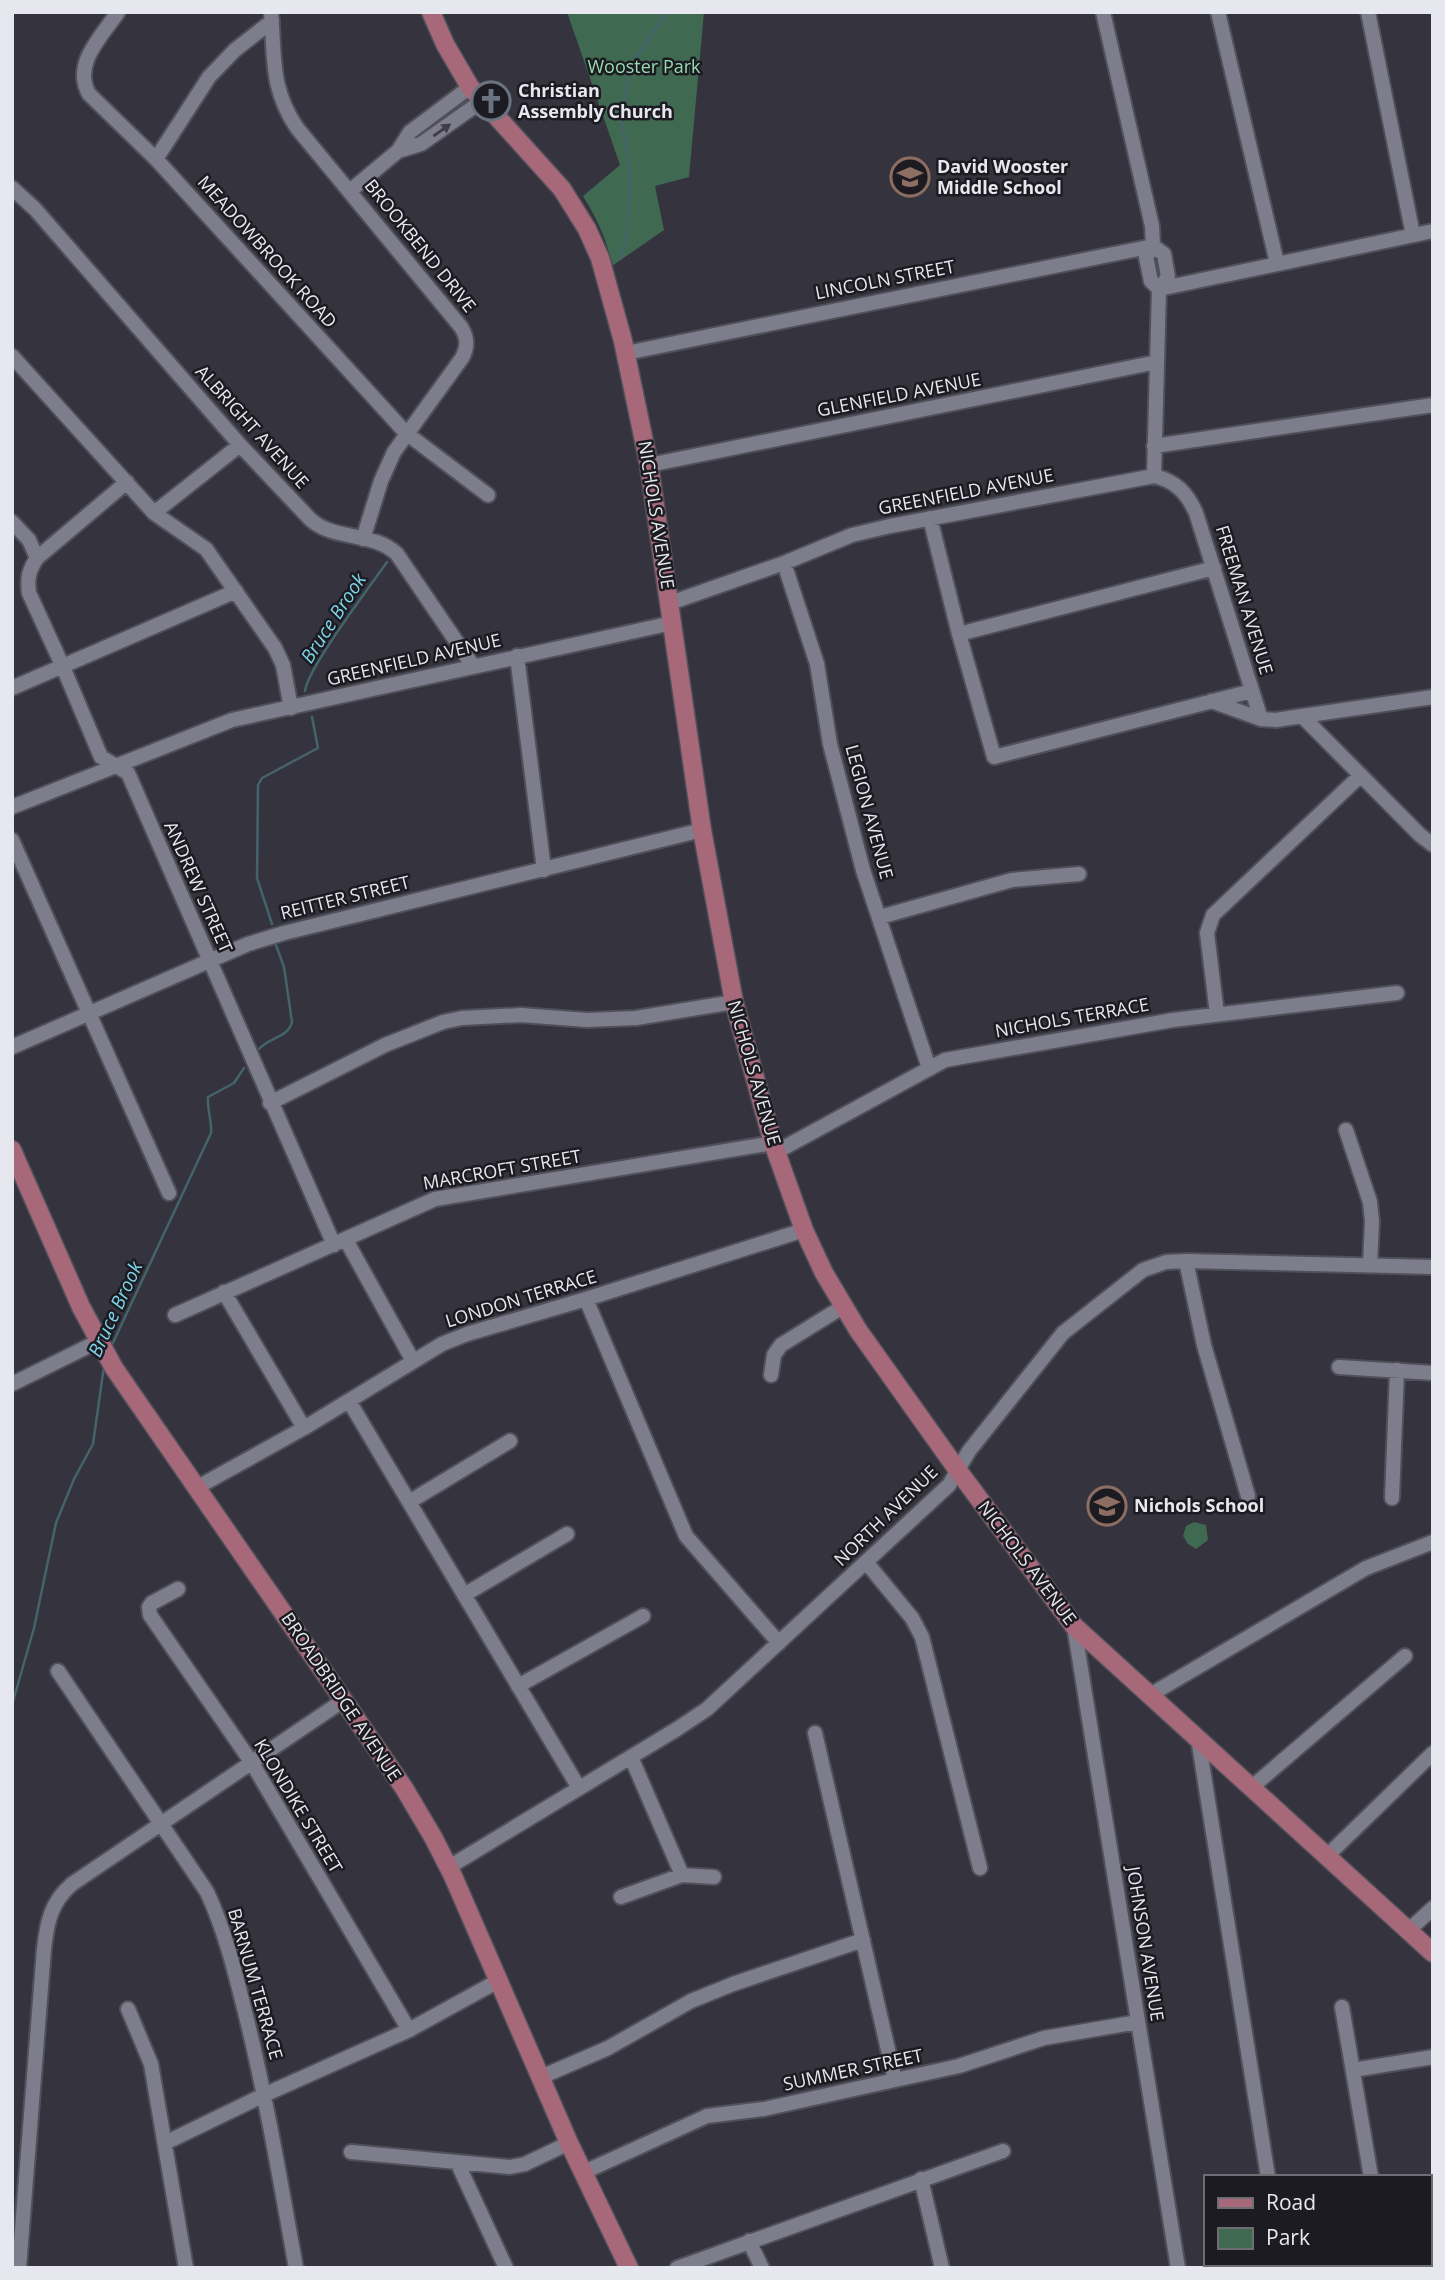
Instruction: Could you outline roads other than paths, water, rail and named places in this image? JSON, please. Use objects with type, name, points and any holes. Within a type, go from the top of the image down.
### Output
[{"type":"main road","name":"NICHOLS AVENUE","points":[[431,12],[445,44],[470,86],[542,165],[578,212],[600,258],[626,353],[649,465],[702,830],[734,1002],[774,1148],[804,1230],[824,1273],[959,1472],[1074,1626],[1433,1953]]},
{"type":"main road","name":"BROADBRIDGE AVENUE","points":[[12,1150],[81,1307],[114,1368],[404,1788],[449,1867],[582,2173],[629,2268]]},
{"type":"street","name":"MEADOWBROOK ROAD","points":[[118,12],[83,67],[83,82],[89,94],[156,159],[406,433],[488,495]]},
{"type":"street","points":[[1103,12],[1152,226],[1153,246],[1146,257],[1151,281],[1159,289],[1154,476]]},
{"type":"street","points":[[1218,12],[1277,263]]},
{"type":"street","points":[[1368,12],[1413,235]]},
{"type":"street","points":[[156,159],[209,77],[271,17]]},
{"type":"street","name":"BROOKBEND DRIVE","points":[[271,17],[272,51],[278,91],[287,112],[461,327],[467,338],[467,348],[462,358],[406,433],[381,481],[363,539]]},
{"type":"street","points":[[350,191],[398,150],[410,132],[470,86]]},
{"type":"street","points":[[398,150],[421,144],[482,102]]},
{"type":"street","name":"ALBRIGHT AVENUE","points":[[12,188],[36,209],[240,445],[316,525],[386,545],[402,560],[473,666]]},
{"type":"street","points":[[1159,289],[1433,231]]},
{"type":"street","name":"LINCOLN STREET","points":[[626,353],[1153,246]]},
{"type":"street","points":[[12,356],[154,513],[198,542],[236,591],[283,665],[291,708]]},
{"type":"street","name":"GLENFIELD AVENUE","points":[[649,465],[1157,362]]},
{"type":"street","points":[[1154,446],[1433,405]]},
{"type":"street","points":[[154,513],[240,445]]},
{"type":"street","name":"GREENFIELD AVENUE","points":[[670,603],[852,536],[930,518],[1154,476]]},
{"type":"street","name":"FREEMAN AVENUE","points":[[1154,476],[1179,487],[1191,502],[1261,719]]},
{"type":"street","points":[[12,522],[29,540],[37,558],[127,482]]},
{"type":"street","points":[[930,518],[959,634],[995,757],[1252,691]]},
{"type":"street","name":"ANDREW STREET","points":[[37,558],[29,569],[29,593],[101,758],[128,773],[271,1103],[340,1242],[413,1361]]},
{"type":"street","name":"LEGION AVENUE","points":[[784,563],[817,664],[830,744],[863,870],[929,1068]]},
{"type":"street","points":[[959,634],[1214,568]]},
{"type":"street","points":[[12,688],[236,591]]},
{"type":"street","name":"GREENFIELD AVENUE","points":[[12,807],[232,720],[672,623]]},
{"type":"street","points":[[517,656],[544,870]]},
{"type":"street","points":[[1211,701],[1261,719],[1276,720],[1433,697]]},
{"type":"street","points":[[1302,716],[1433,845]]},
{"type":"street","points":[[1217,1014],[1207,933],[1213,915],[1360,776]]},
{"type":"street","name":"REITTER STREET","points":[[12,1047],[248,944],[702,830]]},
{"type":"street","points":[[12,840],[169,1193]]},
{"type":"street","points":[[880,917],[1012,880],[1079,874]]},
{"type":"street","name":"NICHOLS TERRACE","points":[[774,1148],[929,1068],[956,1057],[1217,1014],[1398,993]]},
{"type":"street","points":[[271,1103],[385,1045],[443,1022],[462,1018],[521,1015],[587,1020],[636,1018],[734,1002]]},
{"type":"street","points":[[1346,1130],[1370,1202],[1370,1265]]},
{"type":"street","name":"MARCROFT STREET","points":[[175,1315],[435,1199],[774,1148]]},
{"type":"street","name":"LONDON TERRACE","points":[[196,1488],[304,1428],[442,1344],[804,1230]]},
{"type":"street","points":[[1186,1261],[1204,1345],[1248,1496]]},
{"type":"street","name":"NORTH AVENUE","points":[[449,1867],[707,1709],[949,1485],[969,1451],[1063,1333],[1143,1270],[1166,1262],[1186,1261],[1433,1267]]},
{"type":"street","points":[[225,1292],[304,1428]]},
{"type":"street","points":[[586,1299],[686,1536],[779,1643]]},
{"type":"street","points":[[771,1375],[774,1355],[781,1345],[844,1306]]},
{"type":"street","points":[[12,1384],[101,1345]]},
{"type":"street","points":[[1339,1367],[1433,1373]]},
{"type":"street","points":[[1392,1498],[1397,1370]]},
{"type":"street","points":[[349,1401],[579,1788]]},
{"type":"street","points":[[409,1502],[510,1441]]},
{"type":"street","points":[[464,1595],[567,1534]]},
{"type":"street","points":[[1150,1695],[1366,1568],[1433,1542]]},
{"type":"street","points":[[866,1562],[912,1618],[922,1637],[980,1868]]},
{"type":"street","name":"KLONDIKE STREET","points":[[178,1589],[152,1603],[149,1615],[252,1763],[409,2030]]},
{"type":"street","points":[[518,1686],[643,1616]]},
{"type":"street","name":"JOHNSON AVENUE","points":[[1074,1626],[1178,2268]]},
{"type":"street","points":[[1252,1787],[1405,1656]]},
{"type":"street","name":"BARNUM TERRACE","points":[[58,1671],[207,1892],[220,1921],[234,1966],[265,2094],[296,2268]]},
{"type":"street","points":[[19,2268],[45,1935],[49,1916],[60,1896],[72,1884],[344,1700]]},
{"type":"street","points":[[815,1733],[895,2080]]},
{"type":"street","points":[[1198,1738],[1268,2175]]},
{"type":"street","points":[[1327,1856],[1433,1754]]},
{"type":"street","points":[[631,1757],[682,1875]]},
{"type":"street","points":[[621,1897],[682,1875],[714,1877]]},
{"type":"street","points":[[1408,1930],[1433,1908]]},
{"type":"street","points":[[541,2077],[608,2048],[691,2001],[863,1940]]},
{"type":"street","points":[[165,2143],[265,2094],[409,2030],[498,1981]]},
{"type":"street","points":[[1342,2007],[1371,2175]]},
{"type":"street","points":[[128,2009],[151,2064],[184,2267]]},
{"type":"street","name":"SUMMER STREET","points":[[582,2173],[707,2116],[764,2109],[959,2066],[1044,2038],[1138,2022]]},
{"type":"street","points":[[1353,2070],[1433,2057]]},
{"type":"street","points":[[351,2152],[519,2166],[569,2143]]},
{"type":"street","points":[[677,2268],[1003,2151]]},
{"type":"street","points":[[457,2162],[506,2268]]},
{"type":"street","points":[[921,2179],[942,2268]]},
{"type":"street","points":[[749,2241],[762,2268]]},
{"type":"waterway","name":"Bruce Brook","points":[[621,257],[628,231],[630,172],[621,115],[631,65],[667,12]]},
{"type":"waterway","name":"Bruce Brook","points":[[305,691],[316,665],[387,562]]},
{"type":"waterway","name":"Bruce Brook","points":[[272,924],[257,878],[258,785],[262,778],[318,748],[312,717]]},
{"type":"waterway","name":"Bruce Brook","points":[[259,1049],[287,1031],[292,1022],[284,967],[276,945]]},
{"type":"waterway","name":"Bruce Brook","points":[[111,1347],[211,1133],[208,1097],[234,1083],[244,1068]]},
{"type":"waterway","name":"Bruce Brook","points":[[12,1705],[34,1628],[56,1523],[74,1479],[93,1444],[104,1366]]},
{"type":"place","name":"Christian Assembly Church","points":[[491,101]]},
{"type":"place","name":"David Wooster Middle School","points":[[910,177]]},
{"type":"place","name":"Nichols School","points":[[1107,1506]]},
{"type":"park label","name":"Wooster Park","points":[[644,67]]}]
